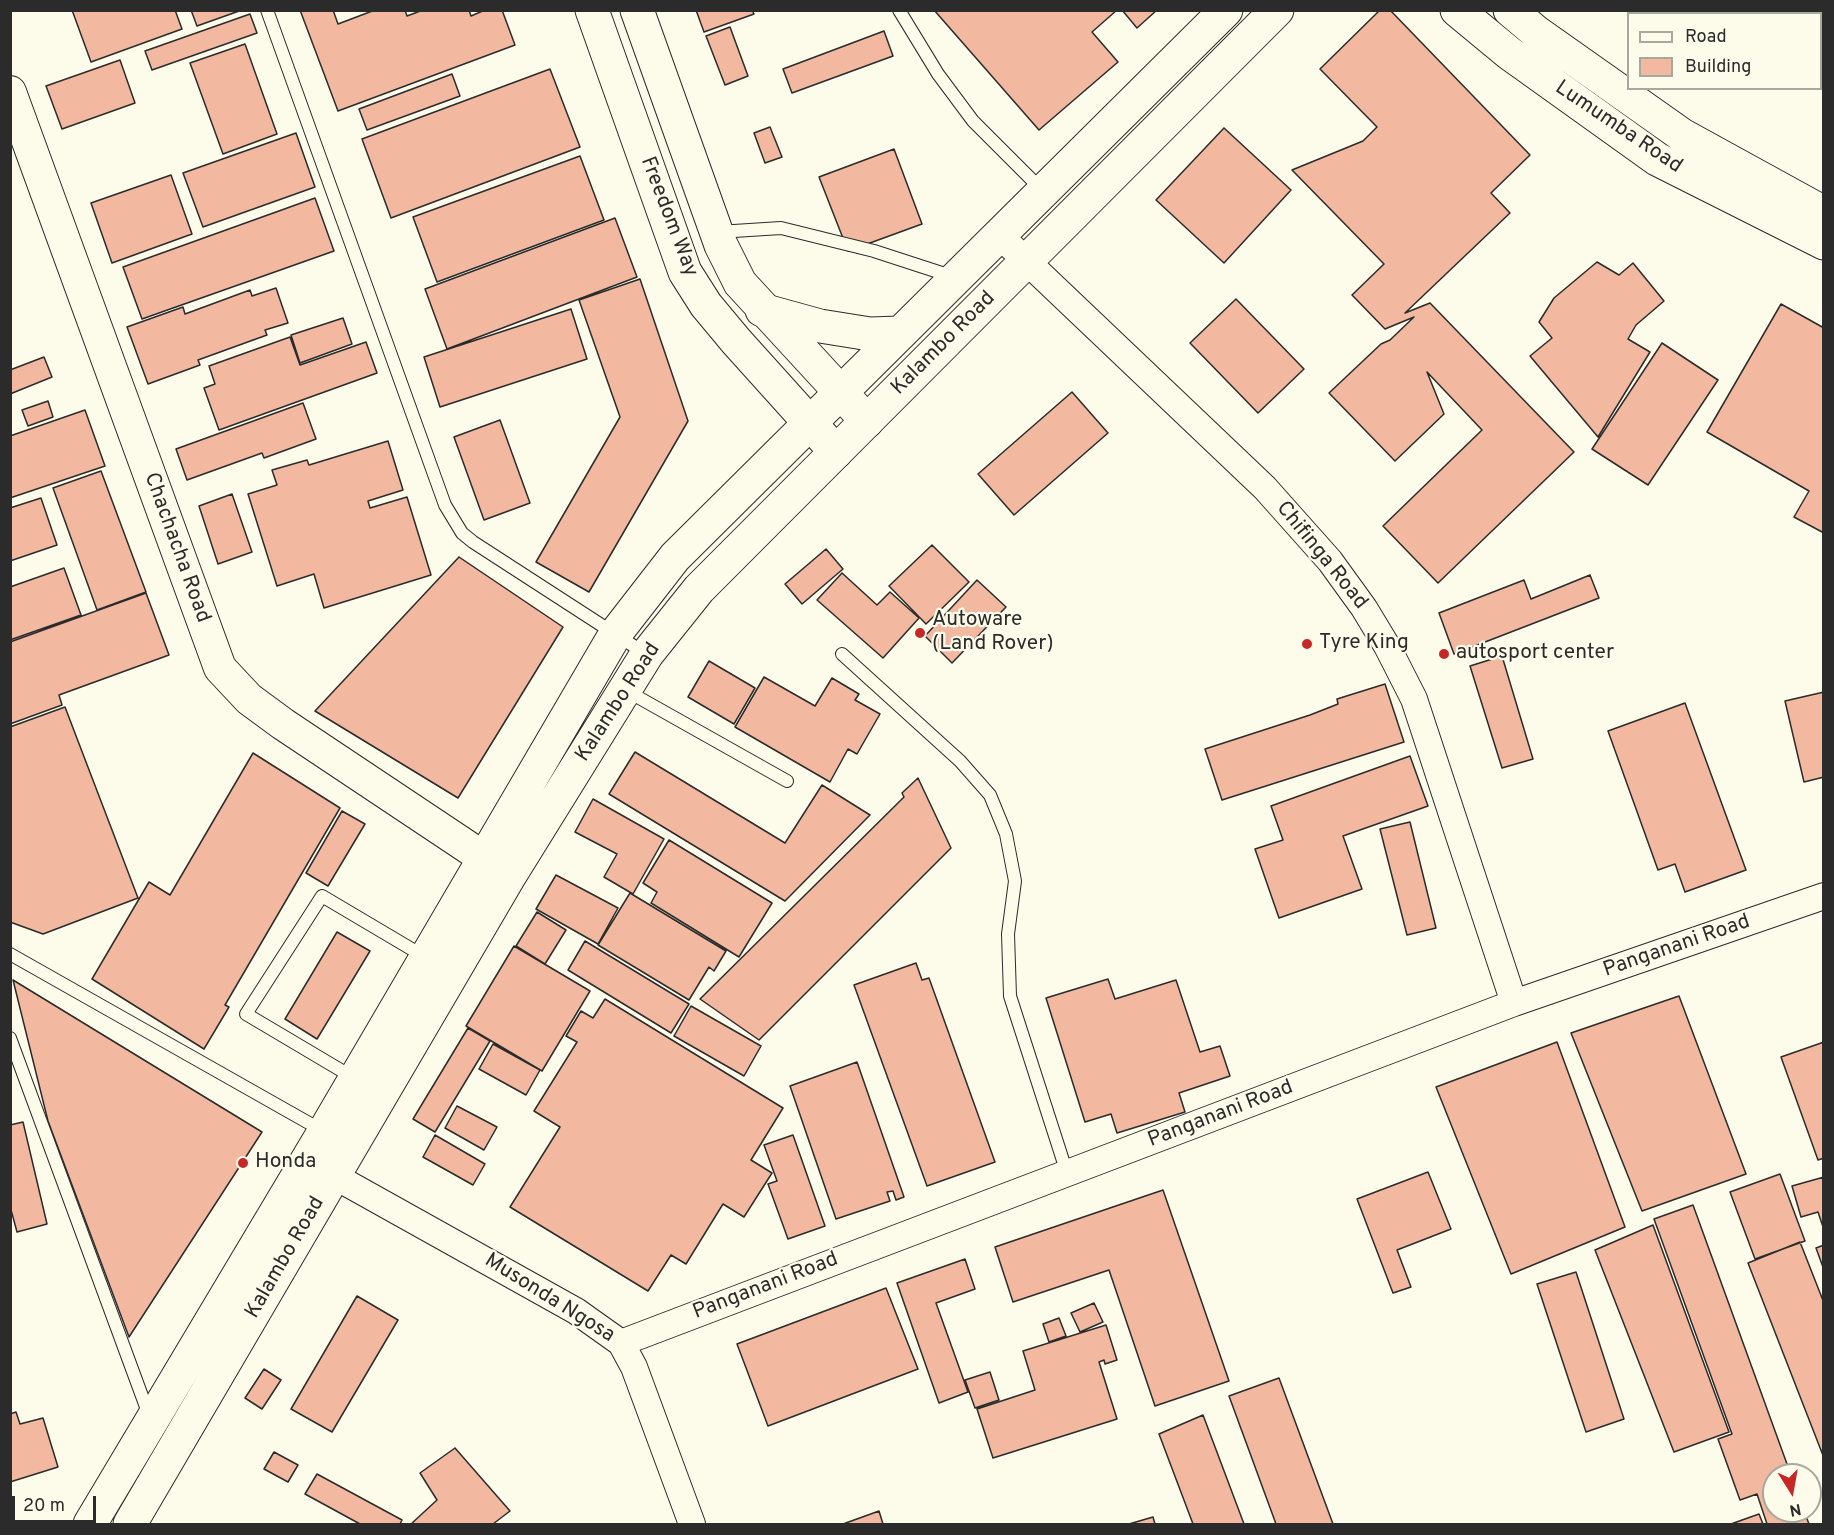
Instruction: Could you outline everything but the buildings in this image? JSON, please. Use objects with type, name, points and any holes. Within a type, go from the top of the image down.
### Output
[{"type":"main road","name":"Freedom Way","points":[[592,10],[685,272],[706,305],[836,452]]},
{"type":"main road","name":"Freedom Way","points":[[637,10],[716,232],[740,283],[839,394],[867,421]]},
{"type":"main road","name":"Kalambo Road","points":[[130,1524],[321,1168],[324,1132],[616,633],[675,557],[1226,10]]},
{"type":"main road","name":"Kalambo Road","points":[[90,1524],[151,1422],[321,1168],[510,875],[647,654],[699,589],[1277,10]]},
{"type":"main road","name":"Lumumba Road","points":[[1457,10],[1509,53],[1657,159],[1824,243]]},
{"type":"main road","name":"Lumumba Road","points":[[1510,10],[1536,32],[1682,135],[1824,213]]},
{"type":"main road","points":[[762,310],[820,326],[870,334],[900,333]]},
{"type":"street","name":"Chachacha Road","points":[[10,92],[219,668],[249,699],[283,724],[510,875]]},
{"type":"street","name":"Chifinga Road","points":[[999,235],[1265,488],[1330,561],[1364,608],[1387,646],[1414,699],[1514,1004]]},
{"type":"street","name":"Panganani Road","points":[[621,1343],[1514,1004],[1824,896]]},
{"type":"street","name":"Musonda Ngosa","points":[[321,1168],[576,1311],[621,1343],[634,1367],[692,1524]]},
{"type":"lane","points":[[267,10],[445,505],[462,533],[473,542],[647,654]]},
{"type":"lane","points":[[899,10],[938,74],[973,121],[1043,192]]},
{"type":"lane","points":[[716,232],[781,228],[874,251],[956,278]]},
{"type":"lane","points":[[842,654],[960,761],[990,795],[1006,834],[1015,881],[1008,934],[1010,996],[1067,1173]]},
{"type":"lane","points":[[626,690],[787,781]]},
{"type":"lane","points":[[355,1079],[246,1014],[322,896],[425,957]]},
{"type":"lane","points":[[10,954],[324,1132]]},
{"type":"lane","points":[[10,1038],[151,1422]]},
{"type":"place","name":"Autoware (Land Rover)","points":[[920,633]]},
{"type":"place","name":"Tyre King","points":[[1307,644]]},
{"type":"place","name":"autosport center","points":[[1444,654]]},
{"type":"place","name":"Honda","points":[[243,1163]]}]
